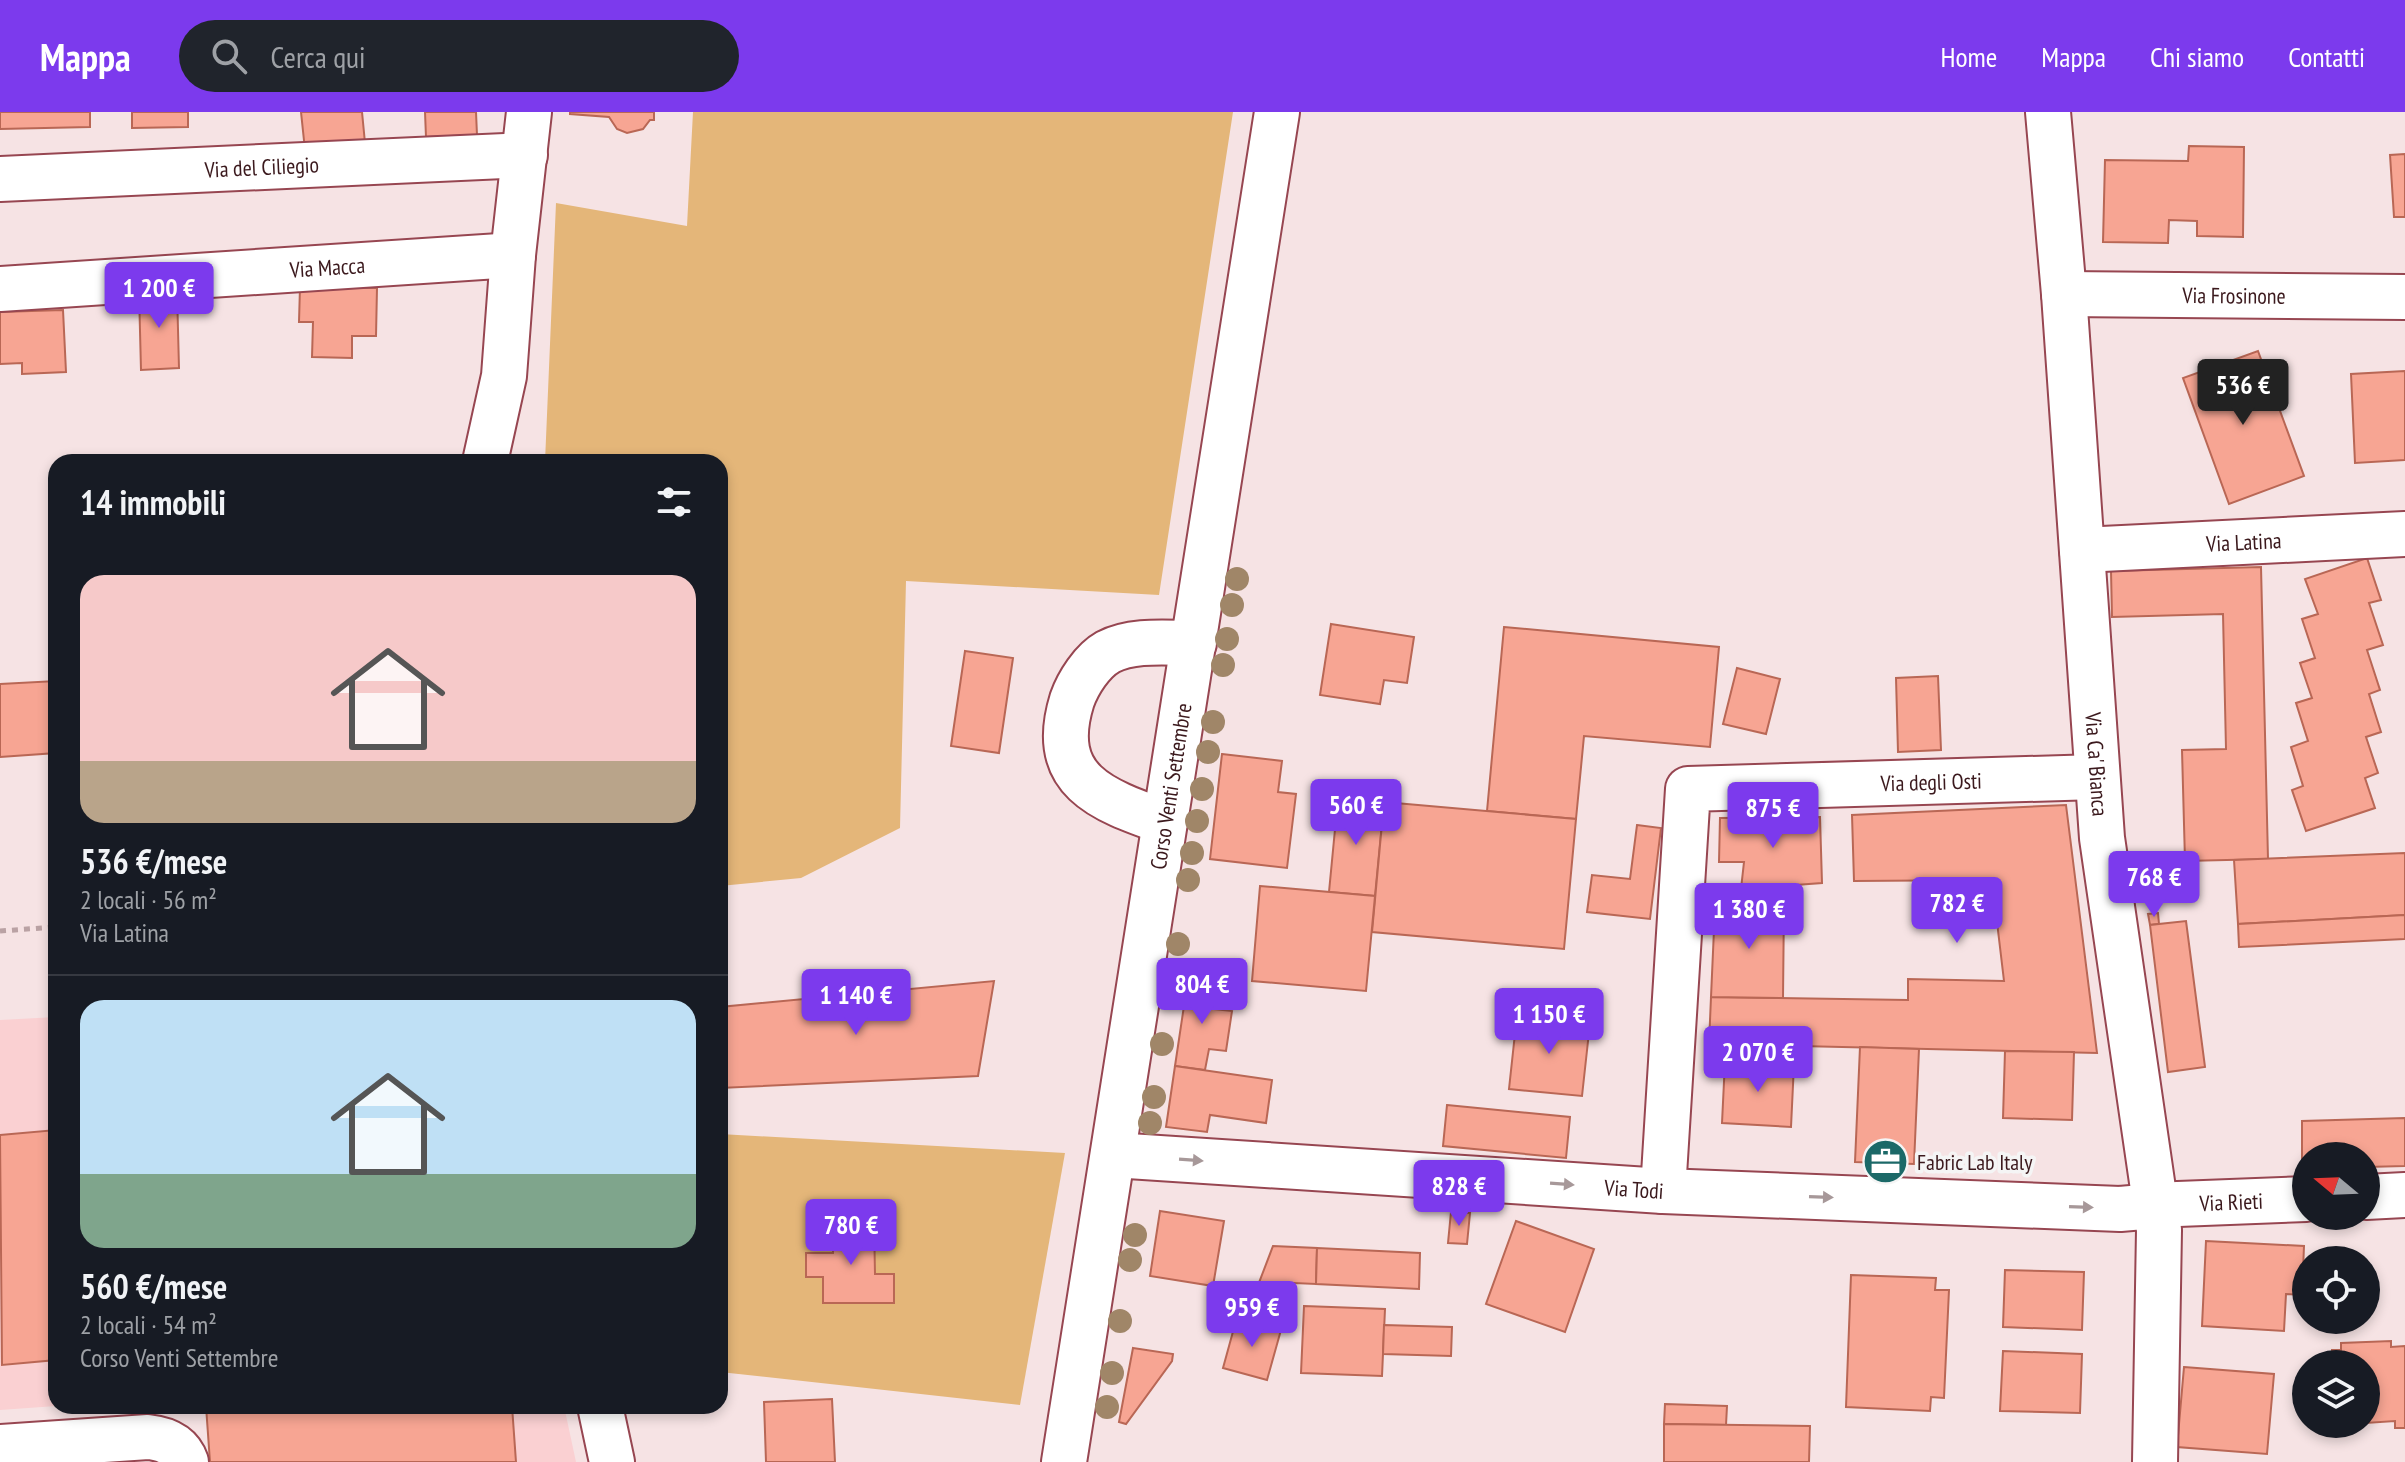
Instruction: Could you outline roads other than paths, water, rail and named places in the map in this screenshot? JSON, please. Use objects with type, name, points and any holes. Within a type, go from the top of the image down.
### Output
[{"type":"street","points":[[487,454],[504,376],[513,255],[529,112]]},
{"type":"street","name":"Corso Venti Settembre","points":[[1064,1462],[1277,112]]},
{"type":"street","name":"Via Ca' Bianca","points":[[2048,112],[2064,294],[2103,856],[2157,1206],[2160,1244],[2155,1462]]},
{"type":"street","name":"Via del Ciliegio","points":[[0,179],[525,155]]},
{"type":"street","name":"Via Macca","points":[[0,289],[513,255]]},
{"type":"street","name":"Via Frosinone","points":[[2064,294],[2405,297]]},
{"type":"street","name":"Via Latina","points":[[2082,550],[2405,534]]},
{"type":"street","points":[[1165,822],[1117,805],[1093,791],[1082,780],[1074,769],[1065,743],[1068,713],[1084,677],[1094,663],[1109,652],[1144,644],[1194,643]]},
{"type":"street","name":"Via degli Osti","points":[[1663,1191],[1688,789],[2097,777]]},
{"type":"street","name":"Via Todi","points":[[1113,1155],[1663,1191],[2120,1209],[2157,1206]]},
{"type":"street","points":[[2380,1196],[2405,1195]]},
{"type":"street","name":"Via Rieti","points":[[2157,1206],[2292,1200]]},
{"type":"street","points":[[602,1414],[612,1462]]},
{"type":"street","points":[[0,1447],[148,1437],[173,1444],[183,1452],[186,1462]]},
{"type":"place","name":"Fabric Lab Italy","points":[[1886,1162]]}]
